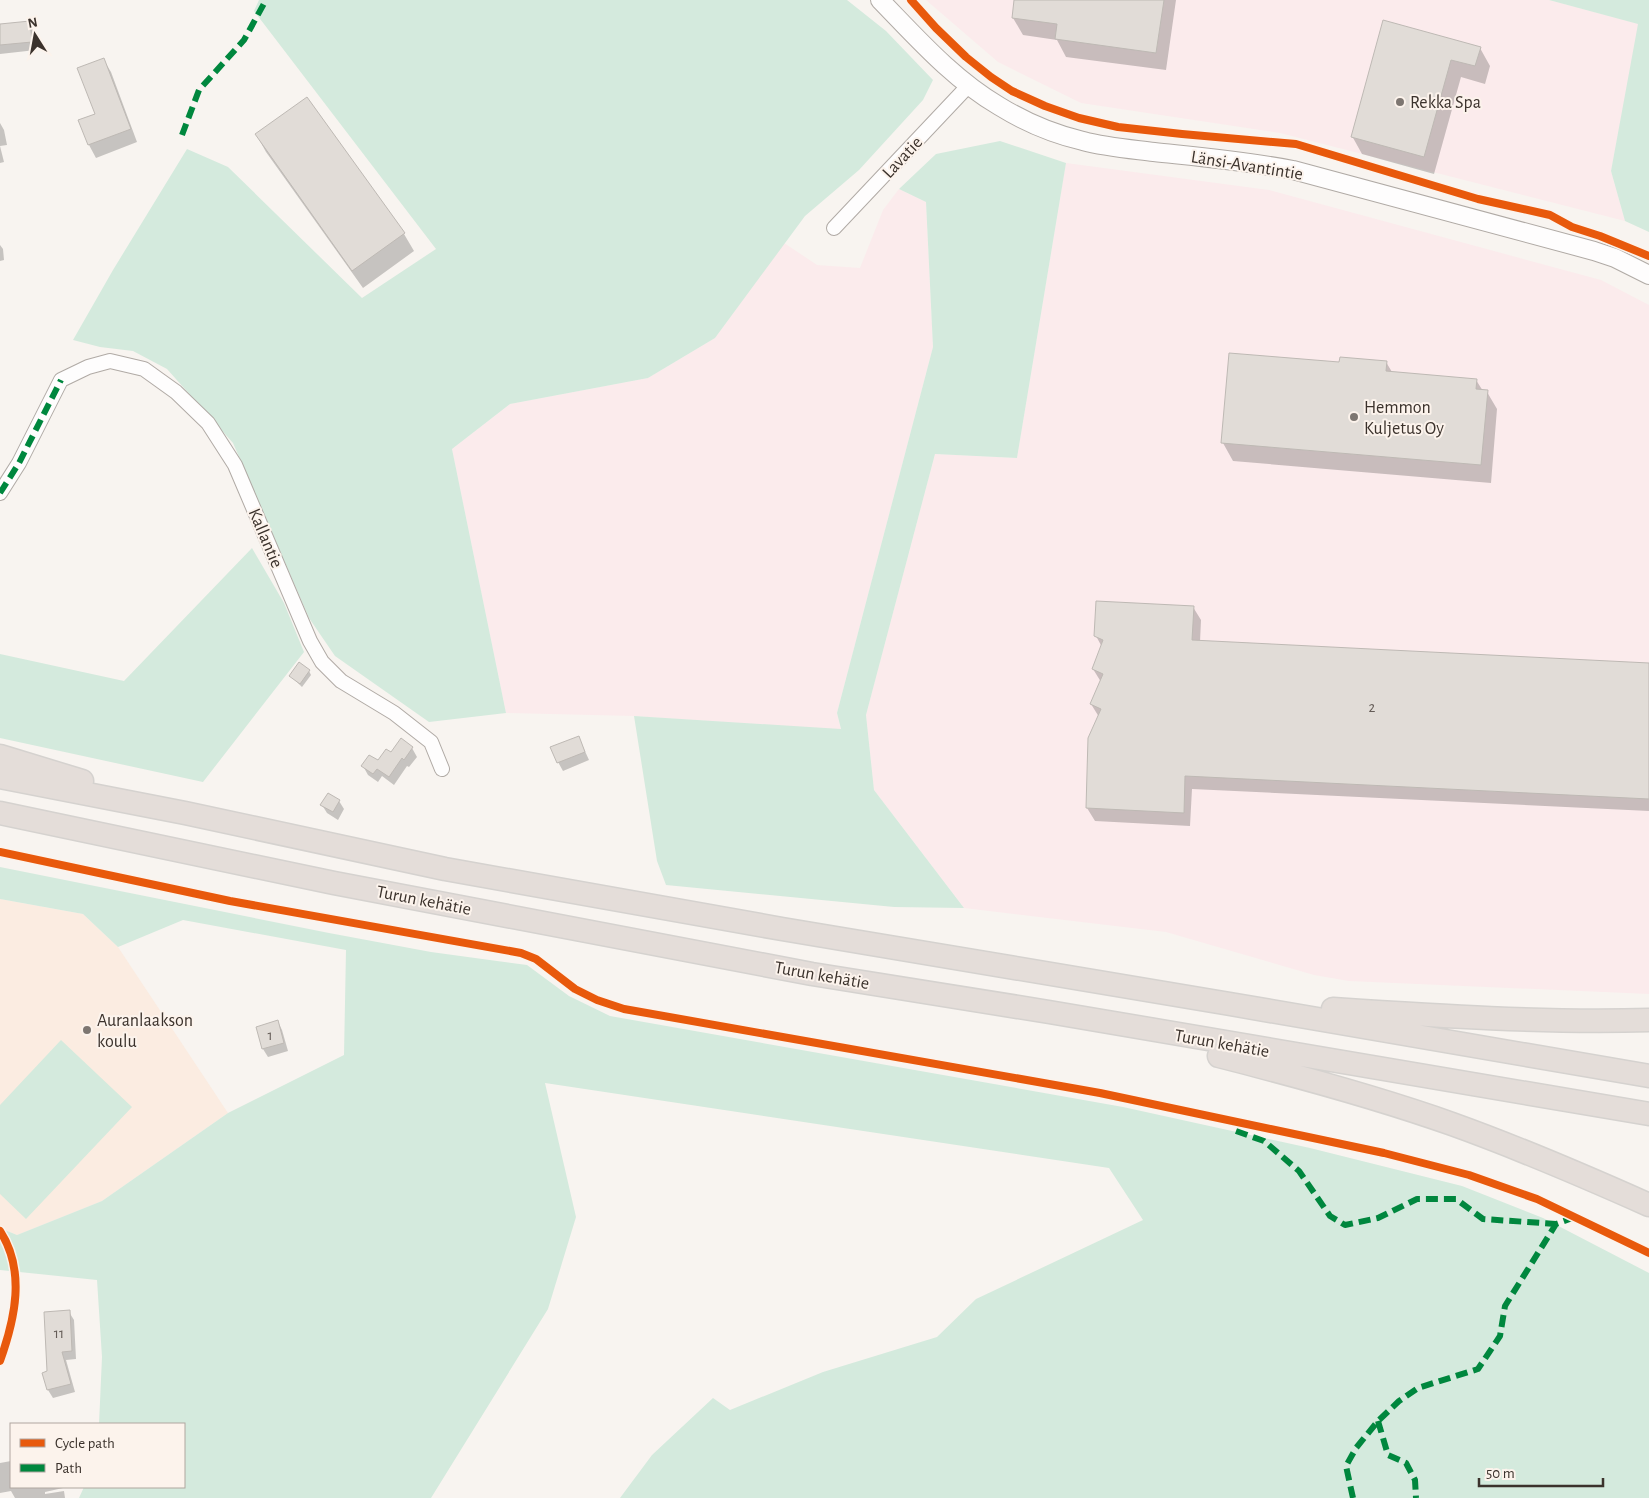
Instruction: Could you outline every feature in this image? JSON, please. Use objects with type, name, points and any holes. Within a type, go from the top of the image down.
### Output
[{"type":"highway","points":[[0,756],[185,813]]},
{"type":"highway","name":"Turun kehätie","points":[[0,777],[185,813],[445,868],[772,927],[1649,1076]]},
{"type":"highway","name":"Turun kehätie","points":[[0,813],[334,882],[812,974],[1049,1012],[1649,1114]]},
{"type":"highway","points":[[1230,1004],[1509,1019],[1649,1020]]},
{"type":"highway","points":[[1049,1012],[1248,1063],[1370,1097],[1452,1124],[1552,1162],[1649,1205]]},
{"type":"street","name":"Länsi-Avantintie","points":[[880,0],[923,44],[969,85],[998,106],[1021,119],[1062,136],[1085,142],[1261,164],[1293,170],[1594,251],[1615,258],[1649,274]]},
{"type":"street","name":"Lavatie","points":[[834,228],[969,85]]},
{"type":"street","name":"Kallantie","points":[[0,493],[61,380],[88,367],[110,361],[144,369],[176,392],[208,423],[235,466],[310,641],[322,662],[342,682],[394,713],[431,742],[442,769]]},
{"type":"shaded area","points":[[926,0],[1549,0],[1639,24],[1611,171],[1625,221],[1280,133],[1081,103],[998,62]]},
{"type":"shaded area","points":[[1066,163],[1269,190],[1601,280],[1649,305],[1649,994],[1349,981],[1314,975],[1166,932],[964,908],[874,790],[866,715],[935,454],[1017,458]]},
{"type":"shaded area","points":[[899,189],[926,202],[933,347],[837,713],[841,730],[634,716],[506,713],[452,449],[510,404],[648,378],[715,338],[784,243],[817,265],[860,268],[883,210]]},
{"type":"shaded area","name":"Auranlaakson koulu","points":[[0,899],[83,914],[118,947],[228,1113],[102,1201],[17,1235],[0,1228]]},
{"type":"green space","points":[[259,0],[847,0],[886,31],[933,80],[923,100],[859,170],[805,216],[715,338],[648,378],[510,404],[452,449],[506,713],[429,722],[335,656],[309,618],[233,443],[167,369],[133,351],[100,347],[73,340],[113,270],[187,149],[228,167],[362,298],[436,249],[254,11]]},
{"type":"green space","points":[[1549,0],[1649,0],[1649,232],[1625,221],[1611,171],[1638,24]]},
{"type":"green space","points":[[1000,141],[1066,163],[1017,458],[935,454],[866,715],[874,790],[964,908],[894,907],[666,885],[657,861],[634,716],[841,729],[837,713],[933,347],[926,202],[899,189],[936,154]]},
{"type":"green space","points":[[252,548],[284,603],[304,652],[203,782],[0,738],[0,654],[124,681]]},
{"type":"green space","points":[[0,867],[431,952],[527,965],[569,996],[610,1016],[1123,1107],[1310,1148],[1462,1186],[1543,1218],[1649,1273],[1649,1498],[620,1498],[652,1455],[713,1398],[730,1410],[823,1372],[937,1337],[976,1299],[1143,1220],[1109,1168],[545,1083],[576,1217],[548,1309],[431,1498],[79,1498],[84,1488],[185,1488],[185,1423],[99,1423],[102,1357],[97,1280],[0,1270],[0,1228],[17,1235],[102,1201],[228,1113],[344,1055],[346,950],[183,920],[118,947],[83,914],[0,899]]},
{"type":"green space","points":[[61,1040],[132,1107],[26,1219],[0,1194],[0,1105]]},
{"type":"building","points":[[1014,0],[1164,0],[1156,53],[1055,39],[1057,24],[1012,18]]},
{"type":"building","name":"Rekka Spa","points":[[1383,20],[1481,47],[1475,66],[1451,60],[1424,157],[1351,137]]},
{"type":"building","points":[[30,21],[32,42],[0,45],[0,24]]},
{"type":"building","points":[[104,58],[131,129],[88,145],[78,120],[95,114],[77,68]]},
{"type":"building","points":[[307,97],[405,233],[352,271],[255,134]]},
{"type":"building","name":"Hemmon Kuljetus Oy","points":[[1229,353],[1339,362],[1340,357],[1387,361],[1386,371],[1477,379],[1476,389],[1488,390],[1481,465],[1221,443]]},
{"type":"building","points":[[1096,601],[1194,606],[1192,640],[1649,663],[1649,799],[1185,776],[1184,813],[1086,808],[1088,738],[1101,709],[1090,704],[1103,674],[1092,669],[1103,640],[1094,636]]},
{"type":"building","points":[[299,662],[310,670],[300,684],[289,676]]},
{"type":"building","points":[[579,736],[585,752],[557,763],[550,747]]},
{"type":"building","points":[[401,738],[413,747],[404,760],[402,758],[389,777],[377,769],[373,774],[361,766],[369,755],[378,760],[386,749],[391,752]]},
{"type":"building","points":[[328,793],[340,800],[333,812],[320,805]]},
{"type":"building","points":[[278,1020],[284,1043],[262,1049],[256,1027]]},
{"type":"building","points":[[70,1310],[72,1351],[62,1352],[71,1384],[47,1390],[42,1373],[47,1371],[44,1312]]},
{"type":"marked path","points":[[182,135],[199,90],[244,40],[266,0]]},
{"type":"marked path","points":[[0,493],[19,463],[61,380]]},
{"type":"marked path","points":[[1236,1131],[1264,1141],[1299,1171],[1330,1216],[1345,1225],[1378,1218],[1417,1199],[1456,1199],[1483,1219],[1556,1224]]},
{"type":"marked path","points":[[1353,1498],[1346,1466],[1356,1448],[1378,1421],[1399,1401],[1418,1388],[1478,1369],[1500,1336],[1505,1306],[1556,1224],[1575,1217]]},
{"type":"marked path","points":[[1378,1421],[1388,1455],[1406,1463],[1415,1480],[1416,1498]]},
{"type":"cycle path","points":[[911,0],[966,57],[991,77],[1012,91],[1045,106],[1079,118],[1118,127],[1296,144],[1478,199],[1550,215],[1572,227],[1649,256]]},
{"type":"cycle path","points":[[0,852],[230,901],[521,953],[536,959],[575,989],[597,1000],[624,1009],[1100,1093],[1384,1153],[1469,1175],[1537,1199],[1649,1253]]},
{"type":"cycle path","points":[[0,1231],[8,1246],[13,1262],[15,1279],[15,1295],[10,1329],[0,1361]]},
{"type":"place","name":"Rekka Spa","points":[[1400,102]]},
{"type":"place","name":"Hemmon Kuljetus Oy","points":[[1354,417]]},
{"type":"place","name":"Auranlaakson koulu","points":[[87,1030]]}]
